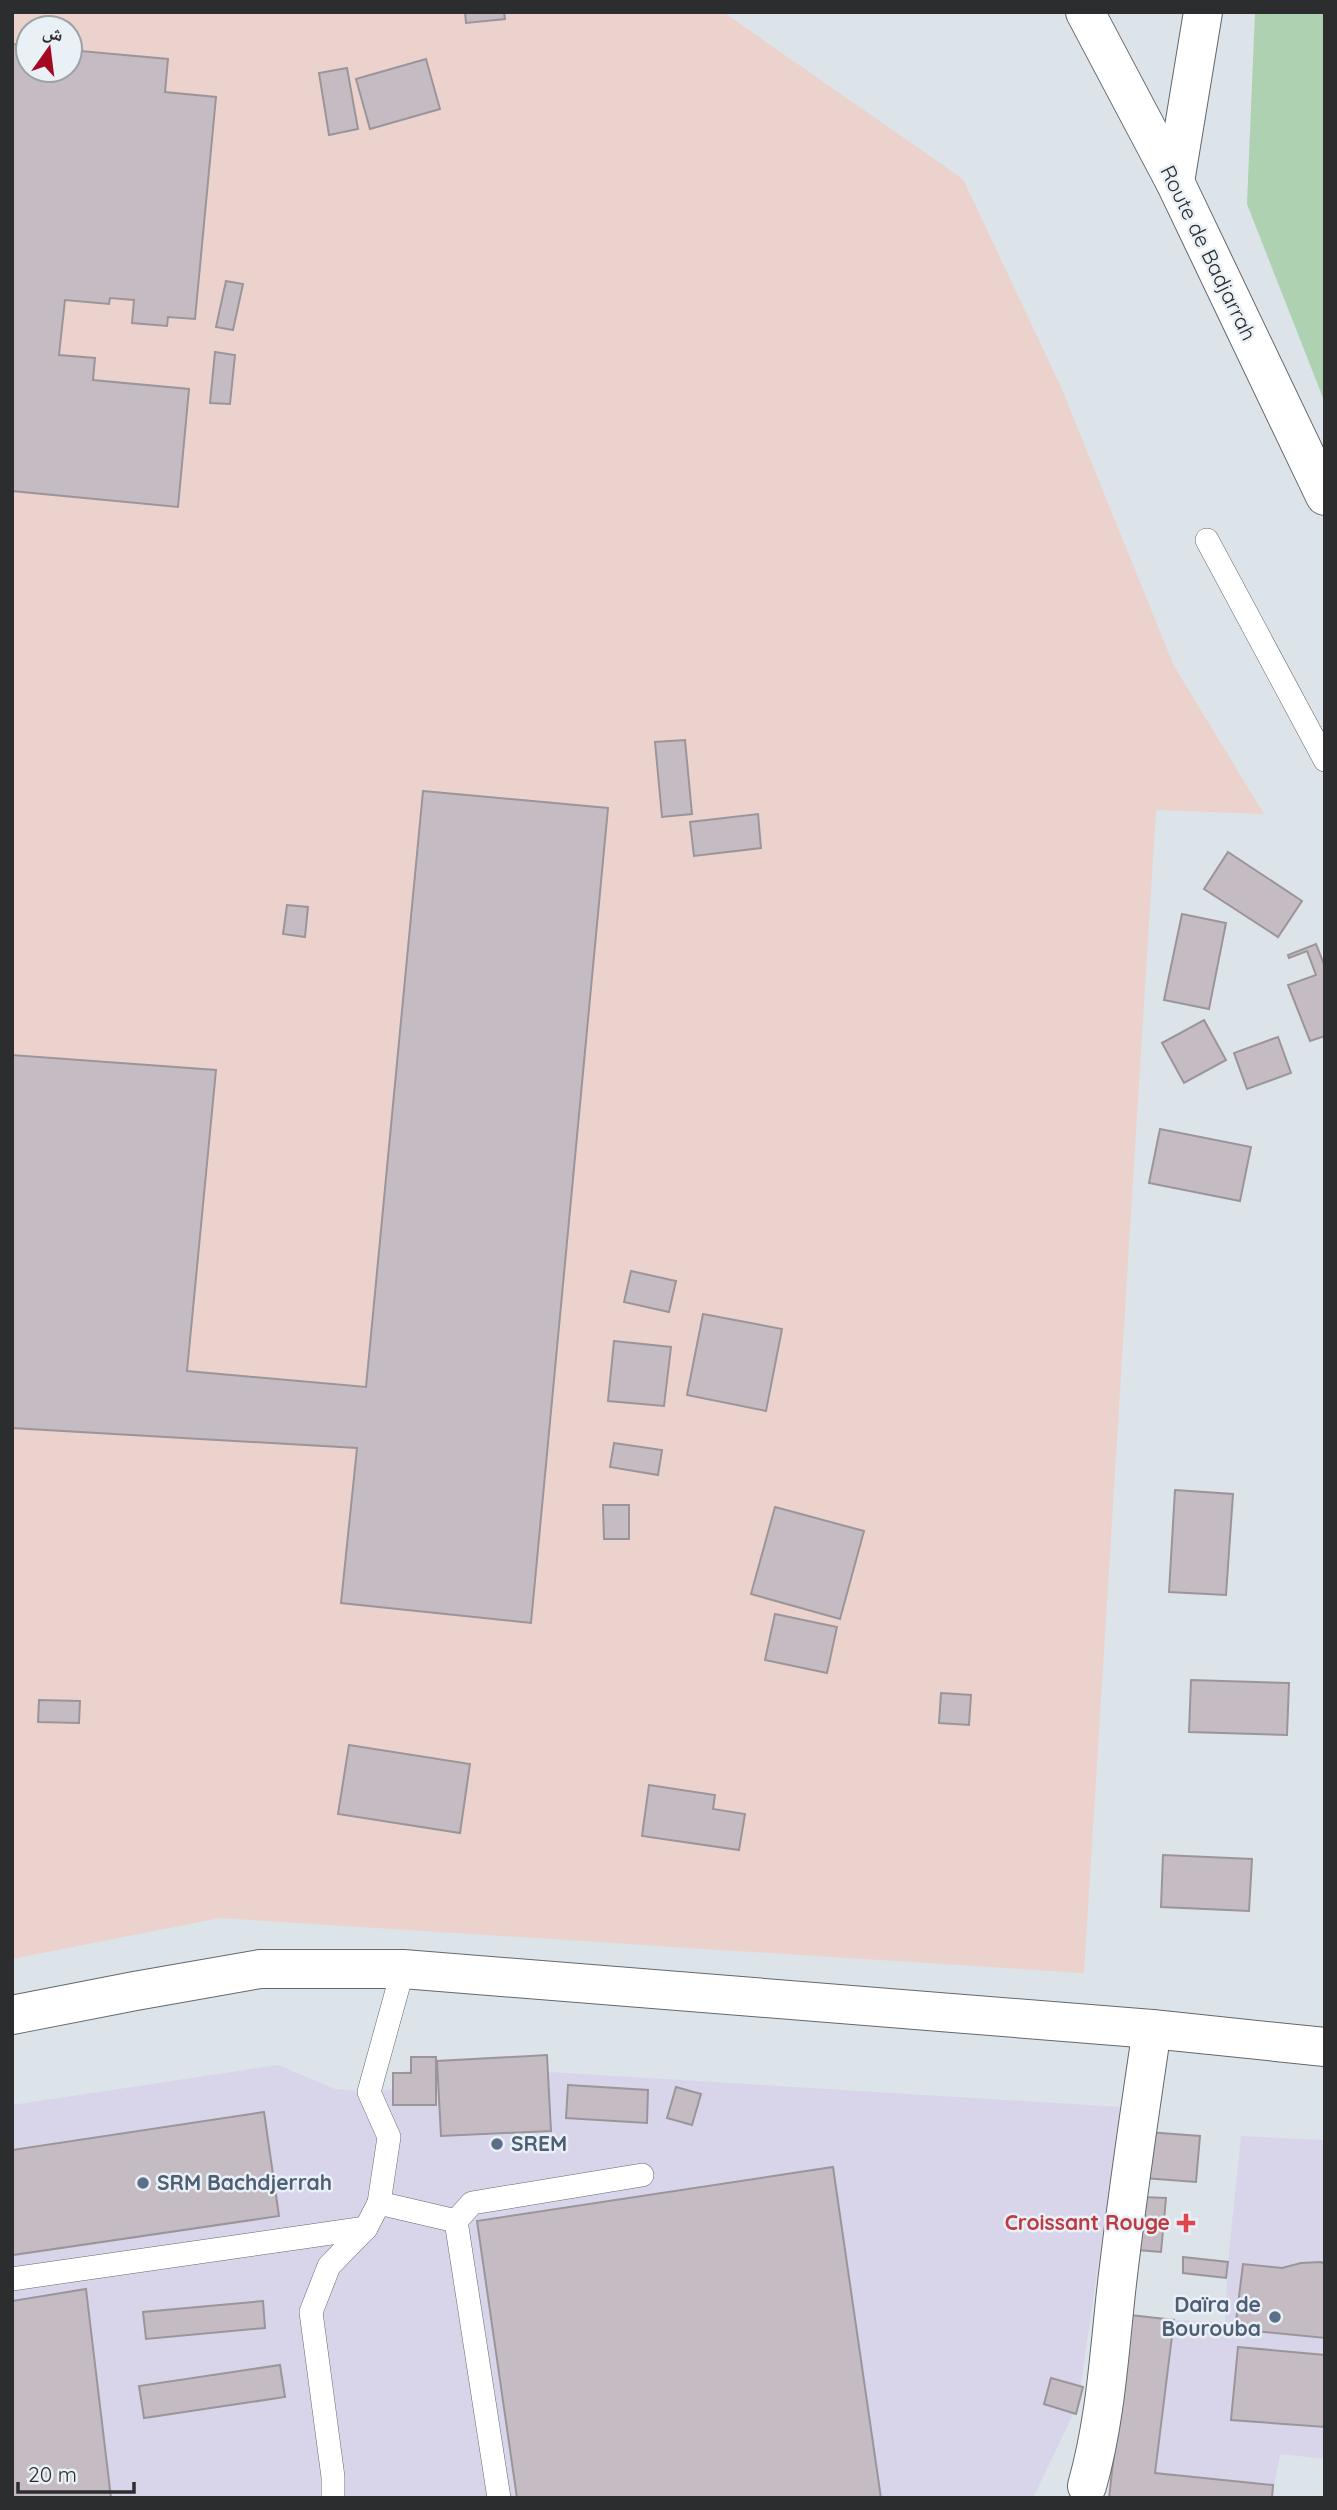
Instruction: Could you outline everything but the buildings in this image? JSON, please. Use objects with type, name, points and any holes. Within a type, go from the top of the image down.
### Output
[{"type":"main road","name":"Route de Badjarrah","points":[[1085,12],[1175,182],[1325,496]]},
{"type":"main road","points":[[1175,182],[1200,16]]},
{"type":"main road","points":[[12,2015],[260,1969],[403,1969],[1152,2029],[1325,2047]]},
{"type":"main road","points":[[1087,2486],[1095,2459],[1106,2387],[1152,2029]]},
{"type":"lane","points":[[1207,540],[1325,760]]},
{"type":"lane","points":[[332,2498],[333,2477],[312,2312],[329,2266],[366,2228],[379,2203],[389,2137],[369,2092],[403,1969]]},
{"type":"lane","points":[[456,2221],[472,2203],[642,2175]]},
{"type":"lane","points":[[379,2203],[456,2221]]},
{"type":"lane","points":[[456,2221],[499,2498]]},
{"type":"lane","points":[[12,2279],[366,2228]]},
{"type":"shaded area","points":[[12,12],[723,12],[963,179],[1061,387],[1174,666],[1264,814],[1156,810],[1084,1973],[220,1918],[12,1959]]},
{"type":"shaded area","points":[[278,2065],[335,2089],[369,2092],[394,2089],[405,2071],[452,2066],[1121,2107],[1078,2404],[1033,2498],[12,2498],[12,2105]]},
{"type":"shaded area","name":"Daïra de Bourouba","points":[[1241,2136],[1325,2140],[1325,2459],[1280,2454],[1272,2498],[1109,2498],[1130,2315],[1225,2322],[1228,2262]]},
{"type":"green space","points":[[1255,12],[1325,12],[1325,403],[1247,204]]},
{"type":"place","name":"SREM","points":[[497,2144]]},
{"type":"place","name":"SRM Bachdjerrah","points":[[143,2183]]},
{"type":"place","name":"Croissant Rouge","points":[[1186,2223]]},
{"type":"place","name":"Daïra de Bourouba","points":[[1275,2317]]}]
